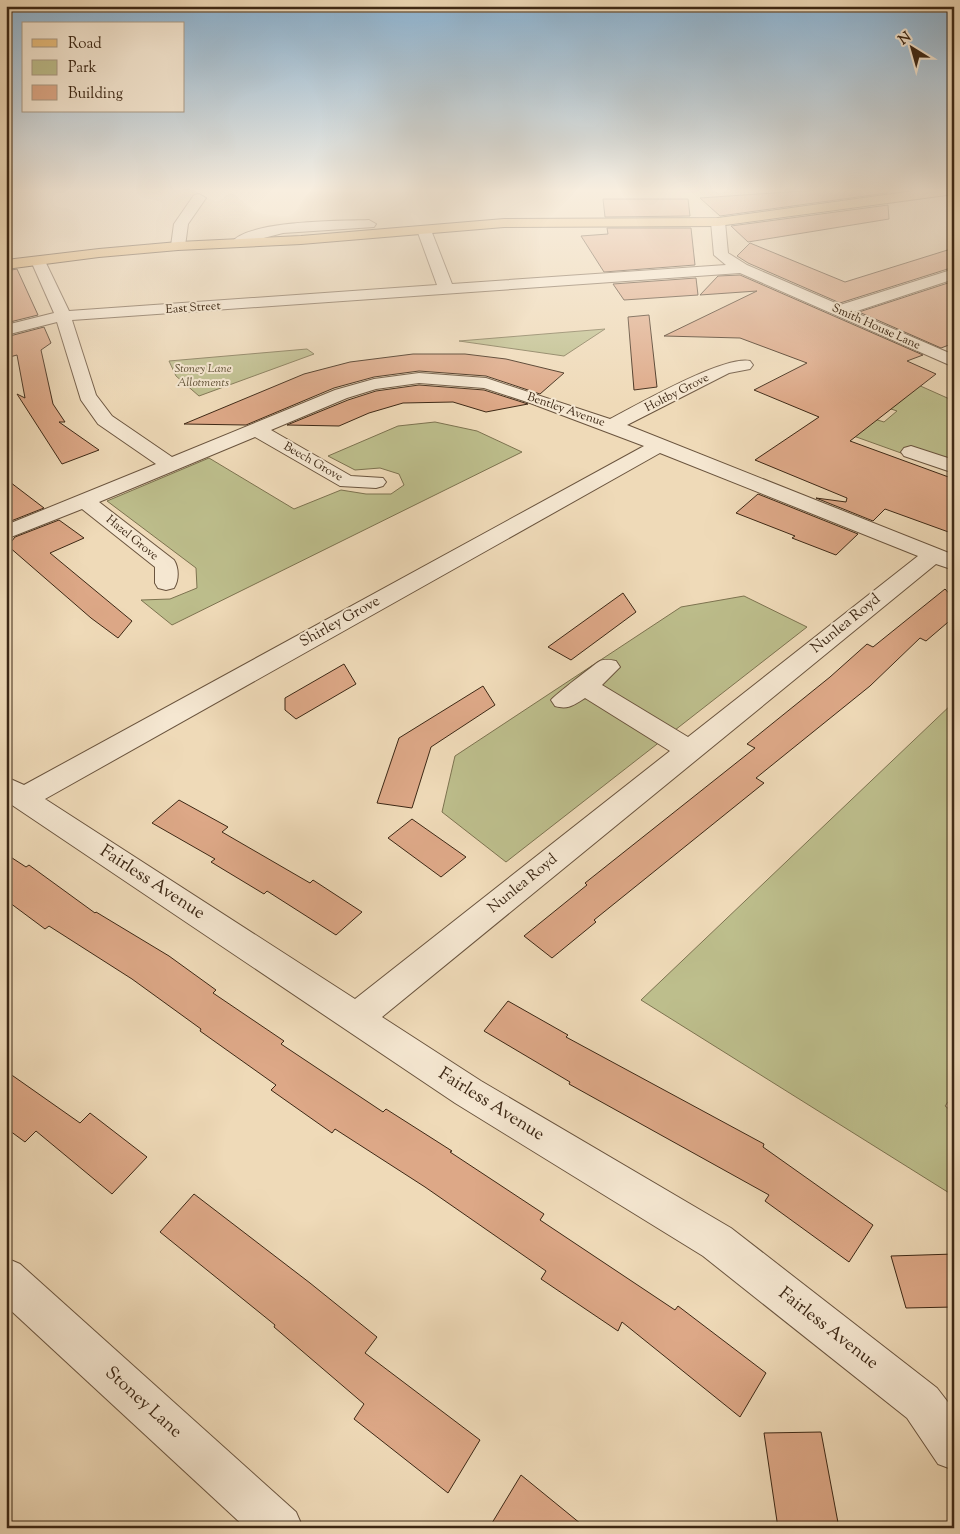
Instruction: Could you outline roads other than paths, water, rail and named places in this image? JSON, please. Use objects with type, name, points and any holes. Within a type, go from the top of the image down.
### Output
[{"type":"main road","points":[[6,266],[34,262]]},
{"type":"street","points":[[38,262],[63,316],[87,396],[105,420],[169,464]]},
{"type":"street","points":[[436,262],[447,290]]},
{"type":"street","name":"Smith House Lane","points":[[732,262],[742,268],[954,362]]},
{"type":"street","name":"East Street","points":[[6,330],[63,316],[742,268]]},
{"type":"street","points":[[839,311],[954,274]]},
{"type":"street","name":"Holtby Grove","points":[[611,426],[724,369],[744,365]]},
{"type":"street","name":"Bentley Avenue","points":[[169,464],[341,394],[374,384],[419,378],[486,383],[611,426],[943,559]]},
{"type":"street","name":"Beech Grove","points":[[255,429],[346,482],[376,482]]},
{"type":"street","name":"Shirley Grove","points":[[14,793],[658,446]]},
{"type":"street","points":[[911,452],[949,461]]},
{"type":"street","points":[[6,532],[169,464]]},
{"type":"street","name":"Hazel Grove","points":[[84,500],[166,565],[166,583]]},
{"type":"street","name":"Nunlea Royd","points":[[356,1018],[690,750],[943,559]]},
{"type":"street","points":[[607,667],[575,693],[690,750]]},
{"type":"street","name":"Fairless Avenue","points":[[14,793],[468,1092],[717,1242],[922,1403],[954,1448]]},
{"type":"street","name":"Stoney Lane","points":[[6,1278],[280,1528]]},
{"type":"park label","name":"Stoney Lane Allotments","points":[[203,376]]}]
